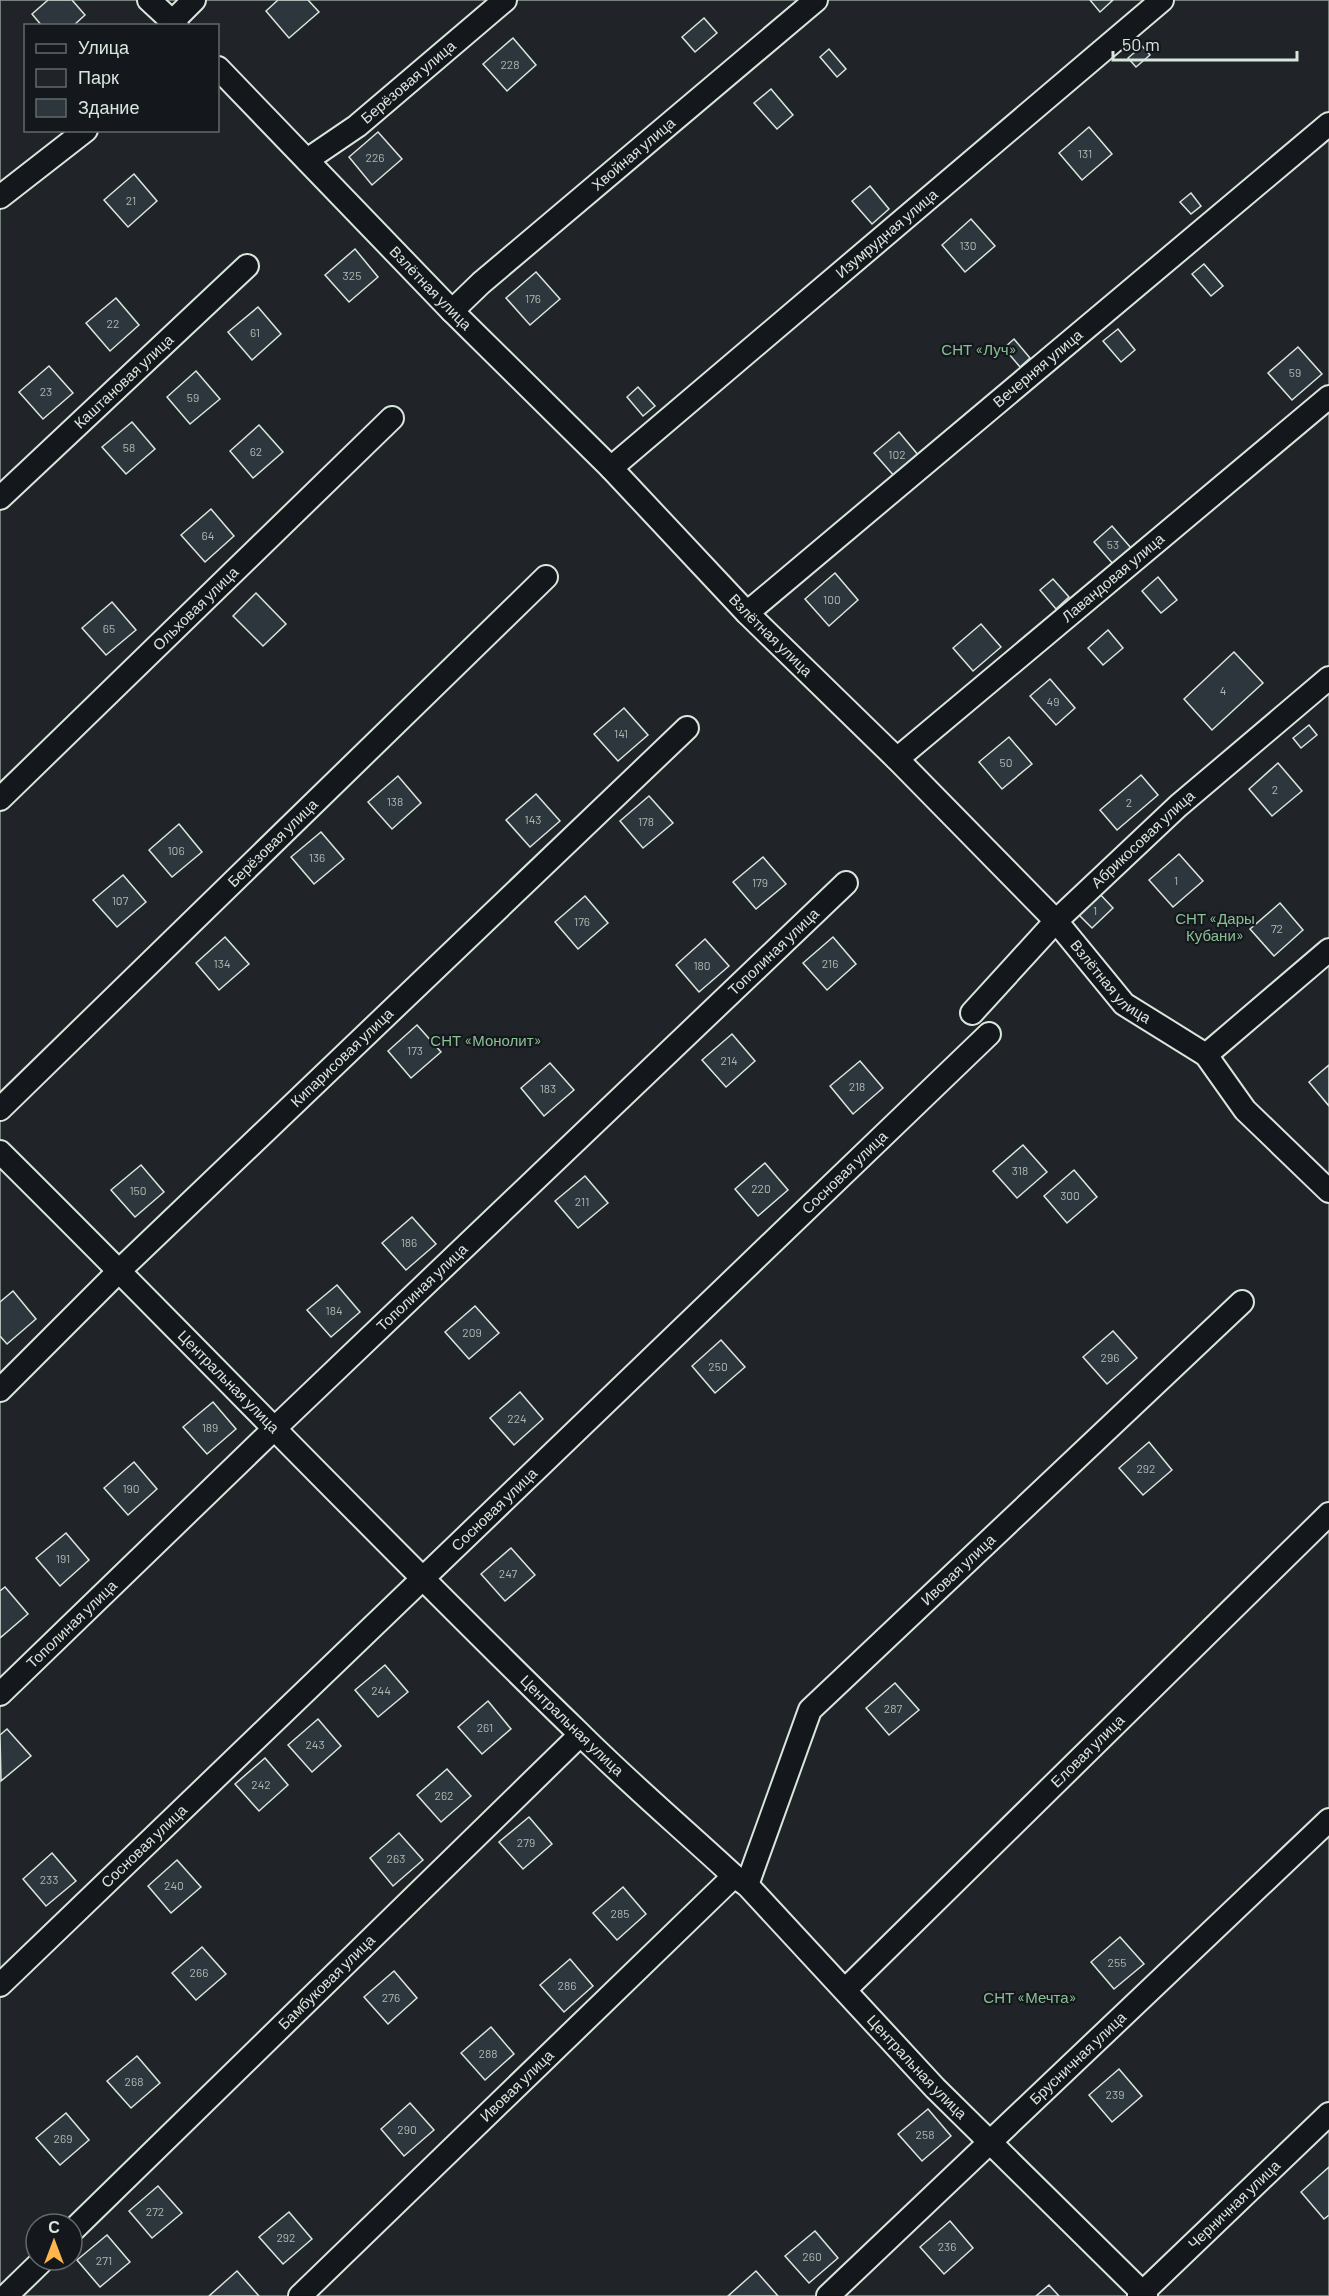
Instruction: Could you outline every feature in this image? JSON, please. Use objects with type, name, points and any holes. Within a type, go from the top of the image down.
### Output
[{"type":"street","points":[[149,0],[175,23],[194,0]]},
{"type":"street","name":"Берёзовая улица","points":[[307,160],[357,126],[505,0]]},
{"type":"street","name":"Хвойная улица","points":[[452,311],[481,283],[816,0]]},
{"type":"street","name":"Изумрудная улица","points":[[610,468],[1162,0]]},
{"type":"street","name":"Взлётная улица","points":[[219,69],[452,311],[610,468],[747,613],[897,759],[1056,921],[1124,1004],[1206,1055],[1245,1110],[1329,1191]]},
{"type":"street","name":"Вечерняя улица","points":[[747,613],[1329,124]]},
{"type":"street","points":[[0,197],[83,132]]},
{"type":"street","name":"Каштановая улица","points":[[0,498],[247,266]]},
{"type":"street","name":"Лавандовая улица","points":[[897,759],[1329,397]]},
{"type":"street","name":"Ольховая улица","points":[[0,799],[392,418]]},
{"type":"street","name":"Берёзовая улица","points":[[0,1109],[546,577]]},
{"type":"street","name":"Абрикосовая улица","points":[[972,1013],[1056,921],[1178,806],[1329,678]]},
{"type":"street","name":"Кипарисовая улица","points":[[0,1390],[120,1270],[687,728]]},
{"type":"street","name":"Тополиная улица","points":[[0,1694],[274,1428],[846,883]]},
{"type":"street","points":[[1206,1055],[1329,950]]},
{"type":"street","name":"Сосновая улица","points":[[0,1985],[989,1034]]},
{"type":"street","name":"Центральная улица","points":[[0,1152],[120,1270],[422,1579],[580,1735],[740,1881],[846,1989],[935,2088],[1142,2295]]},
{"type":"street","name":"Ивовая улица","points":[[300,2296],[740,1881],[810,1710],[1242,1302]]},
{"type":"street","name":"Еловая улица","points":[[846,1989],[1329,1514]]},
{"type":"street","name":"Бамбуковая улица","points":[[84,2219],[580,1735]]},
{"type":"street","name":"Брусничная улица","points":[[828,2296],[1329,1820]]},
{"type":"street","name":"Черничная улица","points":[[1142,2295],[1329,2114]]},
{"type":"street","points":[[6,2296],[31,2272]]},
{"type":"green space","points":[[0,0],[1329,0],[1329,2296],[3,2296],[0,2293]]},
{"type":"building","points":[[48,0],[72,0],[85,15],[75,24],[40,24],[32,14]]},
{"type":"building","points":[[278,0],[308,0],[319,12],[289,38],[266,11]]},
{"type":"building","points":[[1090,0],[1113,0],[1100,12]]},
{"type":"building","points":[[704,18],[717,33],[695,52],[682,37]]},
{"type":"building","points":[[513,38],[536,65],[507,91],[483,64]]},
{"type":"building","points":[[1142,46],[1150,55],[1136,67],[1128,58]]},
{"type":"building","points":[[829,49],[846,69],[837,77],[820,57]]},
{"type":"building","points":[[771,89],[793,115],[777,129],[754,103]]},
{"type":"building","points":[[1089,127],[1112,154],[1082,180],[1059,153]]},
{"type":"building","points":[[378,132],[402,159],[372,185],[349,157]]},
{"type":"building","points":[[134,174],[157,201],[128,227],[104,200]]},
{"type":"building","points":[[870,186],[889,209],[872,224],[852,201]]},
{"type":"building","points":[[1191,193],[1201,206],[1191,214],[1180,202]]},
{"type":"building","points":[[971,219],[995,246],[965,272],[942,245]]},
{"type":"building","points":[[355,249],[378,277],[349,302],[325,275]]},
{"type":"building","points":[[1204,264],[1223,286],[1211,296],[1192,274]]},
{"type":"building","points":[[536,272],[560,299],[530,325],[506,298]]},
{"type":"building","points":[[116,298],[139,325],[110,351],[86,323]]},
{"type":"building","points":[[258,307],[281,334],[252,360],[228,332]]},
{"type":"building","points":[[1118,329],[1135,350],[1121,362],[1103,341]]},
{"type":"building","points":[[1014,339],[1030,358],[1020,367],[1004,348]]},
{"type":"building","points":[[1298,347],[1322,374],[1292,400],[1268,373]]},
{"type":"building","points":[[49,366],[73,393],[43,419],[19,392]]},
{"type":"building","points":[[196,371],[220,399],[190,424],[167,397]]},
{"type":"building","points":[[638,387],[655,406],[643,416],[627,397]]},
{"type":"building","points":[[132,422],[155,449],[126,474],[102,447]]},
{"type":"building","points":[[259,425],[283,452],[253,478],[230,451]]},
{"type":"building","points":[[899,432],[919,456],[895,477],[874,453]]},
{"type":"building","points":[[211,509],[234,536],[205,562],[181,535]]},
{"type":"building","points":[[1112,526],[1131,548],[1113,564],[1094,542]]},
{"type":"building","points":[[835,573],[858,600],[829,626],[805,599]]},
{"type":"building","points":[[1158,577],[1177,600],[1161,613],[1142,591]]},
{"type":"building","points":[[1053,579],[1069,597],[1056,609],[1040,590]]},
{"type":"building","points":[[256,593],[286,624],[263,646],[233,616]]},
{"type":"building","points":[[112,602],[136,630],[106,655],[82,628]]},
{"type":"building","points":[[981,624],[1001,647],[973,671],[953,648]]},
{"type":"building","points":[[1108,630],[1123,648],[1103,665],[1088,648]]},
{"type":"building","points":[[1234,652],[1263,683],[1212,730],[1184,699]]},
{"type":"building","points":[[1050,679],[1075,708],[1056,725],[1030,696]]},
{"type":"building","points":[[624,708],[648,735],[618,761],[594,734]]},
{"type":"building","points":[[1309,725],[1317,735],[1301,748],[1293,738]]},
{"type":"building","points":[[1009,737],[1032,764],[1002,789],[979,762]]},
{"type":"building","points":[[1278,763],[1302,791],[1272,816],[1249,789]]},
{"type":"building","points":[[1141,775],[1158,795],[1117,830],[1100,810]]},
{"type":"building","points":[[398,776],[421,803],[392,829],[368,802]]},
{"type":"building","points":[[536,794],[560,821],[530,847],[506,820]]},
{"type":"building","points":[[649,796],[673,823],[643,848],[620,821]]},
{"type":"building","points":[[179,824],[202,852],[172,877],[149,850]]},
{"type":"building","points":[[321,832],[344,859],[314,884],[291,857]]},
{"type":"building","points":[[1179,854],[1203,881],[1173,907],[1149,880]]},
{"type":"building","points":[[763,857],[786,884],[756,909],[733,882]]},
{"type":"building","points":[[123,875],[146,902],[117,927],[93,900]]},
{"type":"building","points":[[1098,892],[1113,908],[1092,928],[1077,913]]},
{"type":"building","points":[[585,896],[608,923],[578,949],[555,922]]},
{"type":"building","points":[[1280,903],[1303,930],[1274,956],[1250,929]]},
{"type":"building","points":[[225,937],[249,964],[219,990],[196,963]]},
{"type":"building","points":[[833,937],[856,964],[827,990],[803,963]]},
{"type":"building","points":[[705,939],[729,966],[699,992],[676,965]]},
{"type":"building","points":[[417,1025],[441,1052],[411,1078],[388,1051]]},
{"type":"building","points":[[732,1034],[755,1061],[726,1087],[702,1060]]},
{"type":"building","points":[[860,1061],[883,1088],[853,1114],[830,1086]]},
{"type":"building","points":[[550,1063],[574,1090],[544,1116],[521,1088]]},
{"type":"building","points":[[1329,1065],[1329,1106],[1309,1082]]},
{"type":"building","points":[[1023,1145],[1047,1172],[1017,1198],[993,1171]]},
{"type":"building","points":[[765,1163],[788,1190],[758,1216],[735,1189]]},
{"type":"building","points":[[141,1165],[164,1192],[135,1217],[111,1190]]},
{"type":"building","points":[[1074,1170],[1097,1197],[1067,1223],[1044,1196]]},
{"type":"building","points":[[585,1176],[608,1203],[578,1228],[555,1201]]},
{"type":"building","points":[[412,1217],[436,1244],[406,1270],[382,1243]]},
{"type":"building","points":[[337,1285],[360,1312],[331,1337],[307,1310]]},
{"type":"building","points":[[13,1291],[36,1319],[7,1344],[0,1336],[0,1302]]},
{"type":"building","points":[[475,1306],[499,1333],[469,1359],[445,1332]]},
{"type":"building","points":[[1113,1331],[1137,1358],[1107,1384],[1083,1357]]},
{"type":"building","points":[[721,1340],[745,1367],[715,1393],[692,1366]]},
{"type":"building","points":[[520,1392],[543,1419],[514,1445],[490,1418]]},
{"type":"building","points":[[213,1402],[236,1429],[207,1454],[183,1427]]},
{"type":"building","points":[[1149,1442],[1172,1470],[1143,1495],[1119,1468]]},
{"type":"building","points":[[134,1462],[157,1489],[128,1515],[104,1488]]},
{"type":"building","points":[[66,1533],[89,1560],[60,1586],[36,1558]]},
{"type":"building","points":[[511,1548],[535,1575],[505,1601],[481,1574]]},
{"type":"building","points":[[5,1587],[28,1614],[0,1638],[0,1591]]},
{"type":"building","points":[[385,1665],[408,1692],[378,1717],[355,1690]]},
{"type":"building","points":[[895,1683],[919,1710],[889,1735],[866,1708]]},
{"type":"building","points":[[488,1701],[511,1729],[482,1754],[458,1727]]},
{"type":"building","points":[[318,1719],[341,1746],[312,1772],[288,1745]]},
{"type":"building","points":[[7,1729],[31,1756],[1,1781],[0,1735]]},
{"type":"building","points":[[265,1758],[288,1785],[259,1811],[235,1784]]},
{"type":"building","points":[[447,1769],[471,1796],[441,1822],[417,1795]]},
{"type":"building","points":[[529,1817],[552,1844],[523,1869],[499,1842]]},
{"type":"building","points":[[399,1833],[423,1860],[393,1886],[370,1858]]},
{"type":"building","points":[[52,1853],[76,1881],[46,1906],[23,1879]]},
{"type":"building","points":[[177,1860],[201,1887],[171,1913],[148,1886]]},
{"type":"building","points":[[623,1887],[646,1914],[617,1940],[593,1913]]},
{"type":"building","points":[[1120,1937],[1144,1964],[1114,1989],[1091,1962]]},
{"type":"building","points":[[202,1947],[226,1974],[196,2000],[172,1973]]},
{"type":"building","points":[[570,1959],[593,1986],[564,2012],[540,1985]]},
{"type":"building","points":[[394,1971],[417,1998],[388,2024],[364,1997]]},
{"type":"building","points":[[491,2027],[514,2054],[485,2080],[461,2053]]},
{"type":"building","points":[[137,2056],[160,2083],[131,2108],[107,2081]]},
{"type":"building","points":[[1119,2069],[1142,2096],[1112,2122],[1089,2095]]},
{"type":"building","points":[[410,2103],[434,2130],[404,2156],[381,2129]]},
{"type":"building","points":[[928,2109],[951,2136],[922,2161],[898,2134]]},
{"type":"building","points":[[66,2113],[89,2140],[60,2165],[36,2138]]},
{"type":"building","points":[[1329,2167],[1329,2215],[1324,2219],[1301,2192]]},
{"type":"building","points":[[158,2186],[182,2213],[152,2238],[129,2211]]},
{"type":"building","points":[[289,2212],[312,2239],[283,2264],[259,2237]]},
{"type":"building","points":[[950,2221],[973,2248],[944,2274],[920,2247]]},
{"type":"building","points":[[815,2231],[838,2258],[809,2283],[785,2256]]},
{"type":"building","points":[[107,2235],[130,2262],[100,2287],[84,2268],[84,2254]]},
{"type":"building","points":[[237,2271],[259,2296],[209,2296]]},
{"type":"building","points":[[756,2271],[778,2296],[728,2296]]},
{"type":"building","points":[[1049,2285],[1059,2296],[1036,2296]]},
{"type":"park label","name":"СНТ «Луч»","points":[[979,350]]},
{"type":"park label","name":"СНТ «Дары Кубани»","points":[[1215,928]]},
{"type":"park label","name":"СНТ «Монолит»","points":[[486,1041]]},
{"type":"park label","name":"СНТ «Мечта»","points":[[1030,1998]]}]
